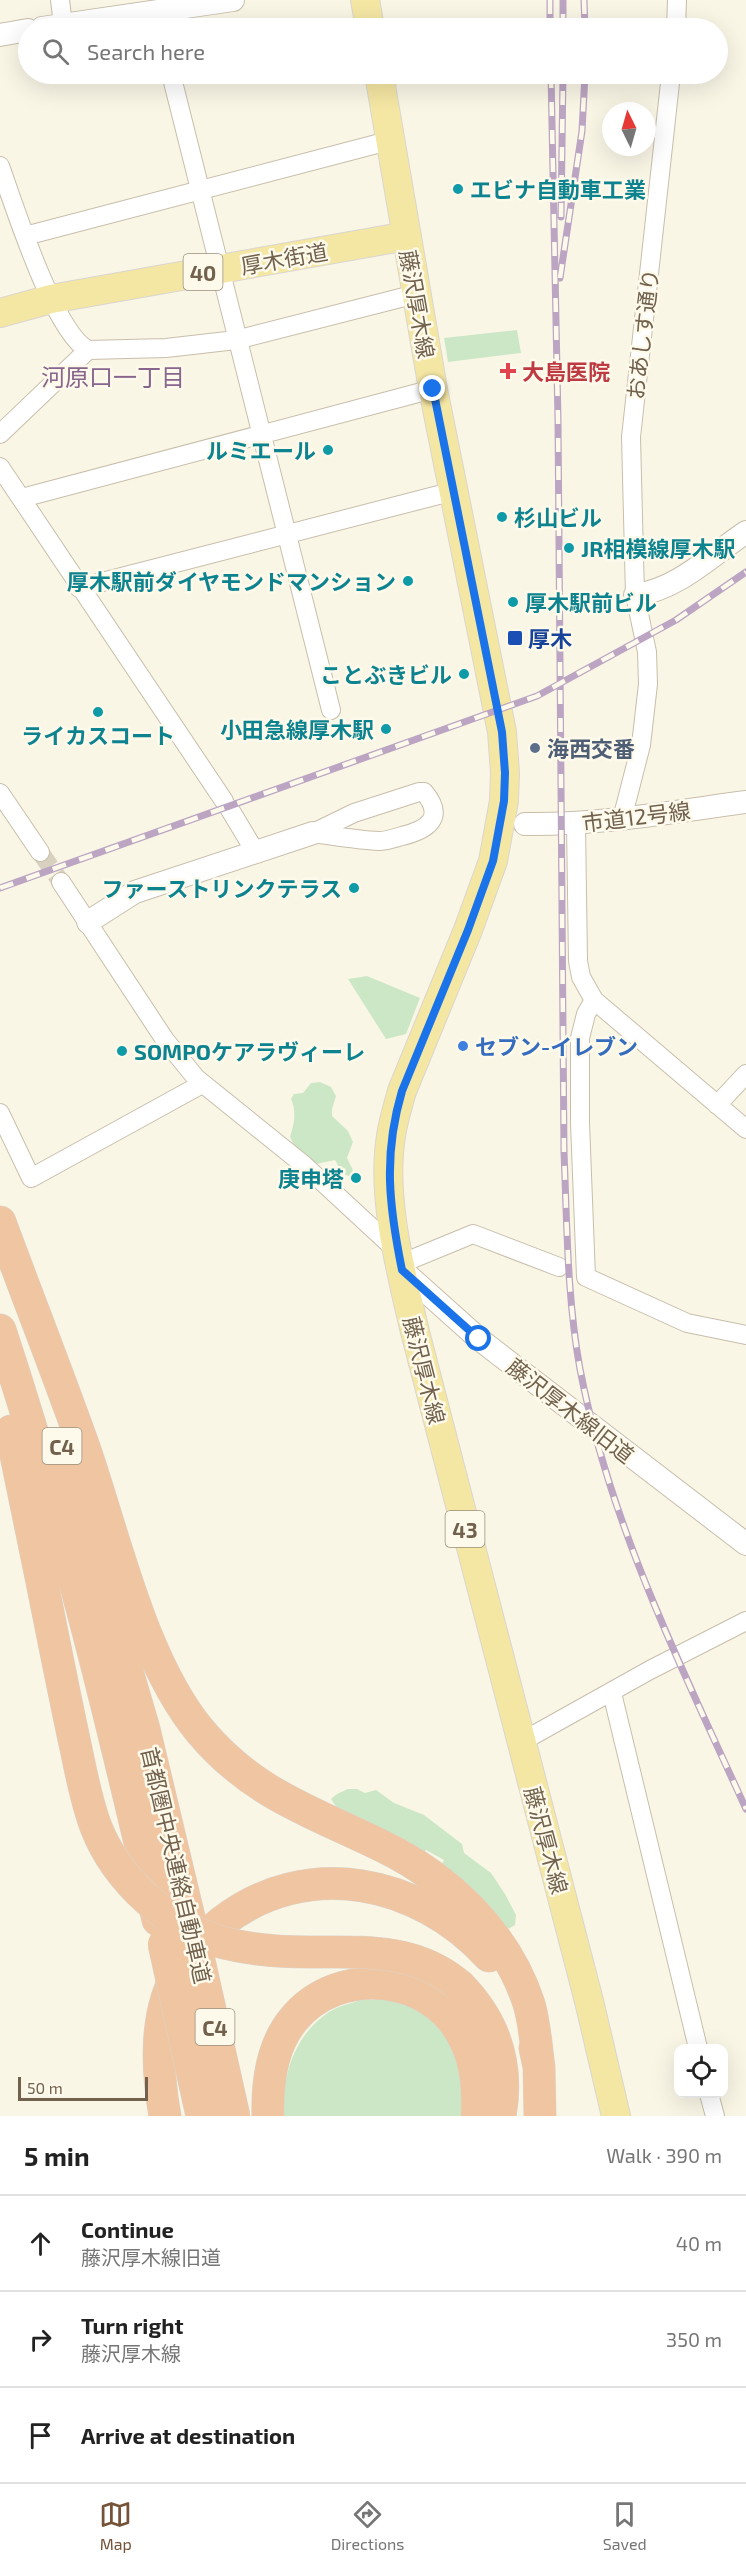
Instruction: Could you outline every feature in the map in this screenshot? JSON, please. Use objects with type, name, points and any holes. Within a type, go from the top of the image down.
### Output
[{"type":"highway","points":[[0,1222],[85,1450],[144,1626],[183,1706],[219,1752],[264,1789],[404,1857],[446,1886],[466,1904],[510,1959],[530,2006],[539,2067],[540,2116]]},
{"type":"highway","name":"C4","points":[[0,1244],[108,1653]]},
{"type":"highway","name":"C4","points":[[0,1330],[62,1538],[108,1653]]},
{"type":"highway","points":[[0,1384],[82,1780],[96,1828],[106,1848],[125,1875],[149,1901],[194,1930],[222,1942],[268,1951],[360,1951],[399,1955],[432,1967],[460,1986],[483,2012],[498,2044],[503,2082],[500,2116]]},
{"type":"highway","name":"首都圏中央連絡自動車道","points":[[108,1653],[116,1737],[202,2116]]},
{"type":"highway","name":"首都圏中央連絡自動車道","points":[[108,1653],[147,1740],[234,2116]]},
{"type":"highway","points":[[165,2116],[159,2068],[162,2019],[167,1997],[186,1960],[201,1941],[237,1910],[282,1889],[307,1884],[332,1883],[383,1890],[408,1898],[451,1923],[488,1954],[509,1983],[525,2013],[539,2067]]},
{"type":"highway","points":[[268,2116],[268,2092],[275,2054],[292,2021],[304,2008],[320,1997],[355,1984],[374,1982],[394,1984],[429,1999],[456,2024],[472,2058],[476,2078],[477,2116]]},
{"type":"main road","points":[[365,0],[368,18]]},
{"type":"main road","points":[[381,84],[407,236]]},
{"type":"main road","name":"厚木街道","points":[[0,313],[51,299],[407,236]]},
{"type":"main road","name":"藤沢厚木線","points":[[407,236],[433,389],[502,732],[505,773],[504,801],[495,851],[474,915],[402,1091],[396,1113],[389,1161],[400,1262],[435,1415],[589,2001],[616,2116]]},
{"type":"street","points":[[55,18],[60,0]]},
{"type":"street","points":[[165,18],[233,0]]},
{"type":"street","points":[[676,18],[677,0]]},
{"type":"street","points":[[0,35],[18,32]]},
{"type":"street","points":[[174,84],[236,340],[331,710]]},
{"type":"street","name":"おあしす通り","points":[[622,819],[639,755],[648,684],[647,652],[635,595],[631,436],[670,84]]},
{"type":"street","points":[[25,236],[392,140]]},
{"type":"street","points":[[0,166],[51,299],[77,340],[88,350]]},
{"type":"street","points":[[0,434],[88,350],[166,348],[236,340],[416,294]]},
{"type":"street","points":[[22,498],[433,389]]},
{"type":"street","points":[[0,466],[227,805],[256,853]]},
{"type":"street","points":[[80,588],[454,491]]},
{"type":"street","points":[[635,595],[652,593],[668,586],[746,532]]},
{"type":"street","points":[[495,851],[507,835],[525,824],[518,812],[513,756],[502,732]]},
{"type":"street","points":[[88,922],[135,892],[313,833],[354,813],[419,792],[424,792],[427,796],[433,814],[428,828],[382,842],[313,833]]},
{"type":"street","points":[[0,794],[40,852]]},
{"type":"street","name":"市道12号線","points":[[525,824],[576,824],[746,802]]},
{"type":"street","points":[[354,813],[353,832],[357,838]]},
{"type":"street","points":[[576,824],[578,961],[581,977],[594,1000],[746,1129]]},
{"type":"street","points":[[61,882],[165,1040],[202,1084],[263,1130],[304,1165],[400,1262],[473,1234],[559,1267]]},
{"type":"street","points":[[594,1000],[586,1014],[580,1038],[580,1123],[586,1277],[687,1323],[746,1335]]},
{"type":"street","points":[[717,1105],[746,1074]]},
{"type":"street","points":[[0,1113],[31,1178],[202,1084]]},
{"type":"street","name":"藤沢厚木線旧道","points":[[400,1262],[479,1339],[746,1544]]},
{"type":"street","points":[[521,1742],[650,1670],[746,1621]]},
{"type":"street","points":[[612,1693],[697,2044]]},
{"type":"street","points":[[710,2098],[715,2116]]},
{"type":"green space","points":[[517,330],[521,353],[448,362],[444,338]]},
{"type":"green space","points":[[367,976],[420,998],[406,1034],[386,1039],[348,979]]},
{"type":"green space","points":[[320,1082],[331,1087],[336,1096],[332,1116],[348,1131],[353,1142],[347,1158],[353,1170],[349,1176],[343,1174],[335,1160],[316,1164],[296,1149],[290,1137],[294,1123],[291,1099],[294,1094],[303,1093],[311,1083]]},
{"type":"green space","points":[[348,1789],[357,1789],[365,1793],[376,1790],[394,1803],[424,1815],[462,1844],[464,1853],[491,1873],[505,1894],[516,1915],[515,1925],[508,1929],[477,1894],[442,1864],[444,1860],[426,1850],[424,1853],[337,1808],[331,1799]]},
{"type":"green space","points":[[360,2000],[387,2000],[414,2006],[438,2023],[462,2068],[466,2116],[282,2116],[285,2086],[292,2058],[307,2033],[329,2012]]},
{"type":"tunnel","points":[[40,852],[61,882]]},
{"type":"railway","points":[[550,0],[550,18]]},
{"type":"railway","points":[[563,0],[563,18]]},
{"type":"railway","points":[[584,0],[585,18]]},
{"type":"railway","points":[[551,84],[558,420],[564,1152],[572,1315],[580,1369],[609,1483],[650,1594],[746,1809]]},
{"type":"railway","points":[[561,217],[563,84]]},
{"type":"railway","points":[[560,278],[582,131],[584,84]]},
{"type":"railway","points":[[0,888],[537,696],[676,620],[746,572]]},
{"type":"place","name":"エビナ自動車工業","points":[[458,189]]},
{"type":"place","name":"大島医院","points":[[508,371]]},
{"type":"place","name":"ルミエール","points":[[328,450]]},
{"type":"place","name":"杉山ビル","points":[[502,517]]},
{"type":"place","name":"JR相模線厚木駅","points":[[569,548]]},
{"type":"place","name":"厚木駅前ダイヤモンドマンション","points":[[408,581]]},
{"type":"place","name":"厚木駅前ビル","points":[[513,602]]},
{"type":"place","name":"厚木","points":[[515,638]]},
{"type":"place","name":"ことぶきビル","points":[[464,674]]},
{"type":"place","name":"ライカスコート","points":[[98,712]]},
{"type":"place","name":"小田急線厚木駅","points":[[386,729]]},
{"type":"place","name":"海西交番","points":[[535,748]]},
{"type":"place","name":"ファーストリンクテラス","points":[[354,888]]},
{"type":"place","name":"セブン-イレブン","points":[[463,1046]]},
{"type":"place","name":"SOMPOケアラヴィーレ","points":[[122,1051]]},
{"type":"place","name":"庚申塔","points":[[356,1178]]},
{"type":"district","name":"河原口一丁目","points":[[113,376]]},
{"type":"route","points":[[433,389],[502,732],[505,773],[504,801],[493,861],[468,930],[402,1091],[391,1137],[390,1189],[402,1270],[479,1339]]}]
